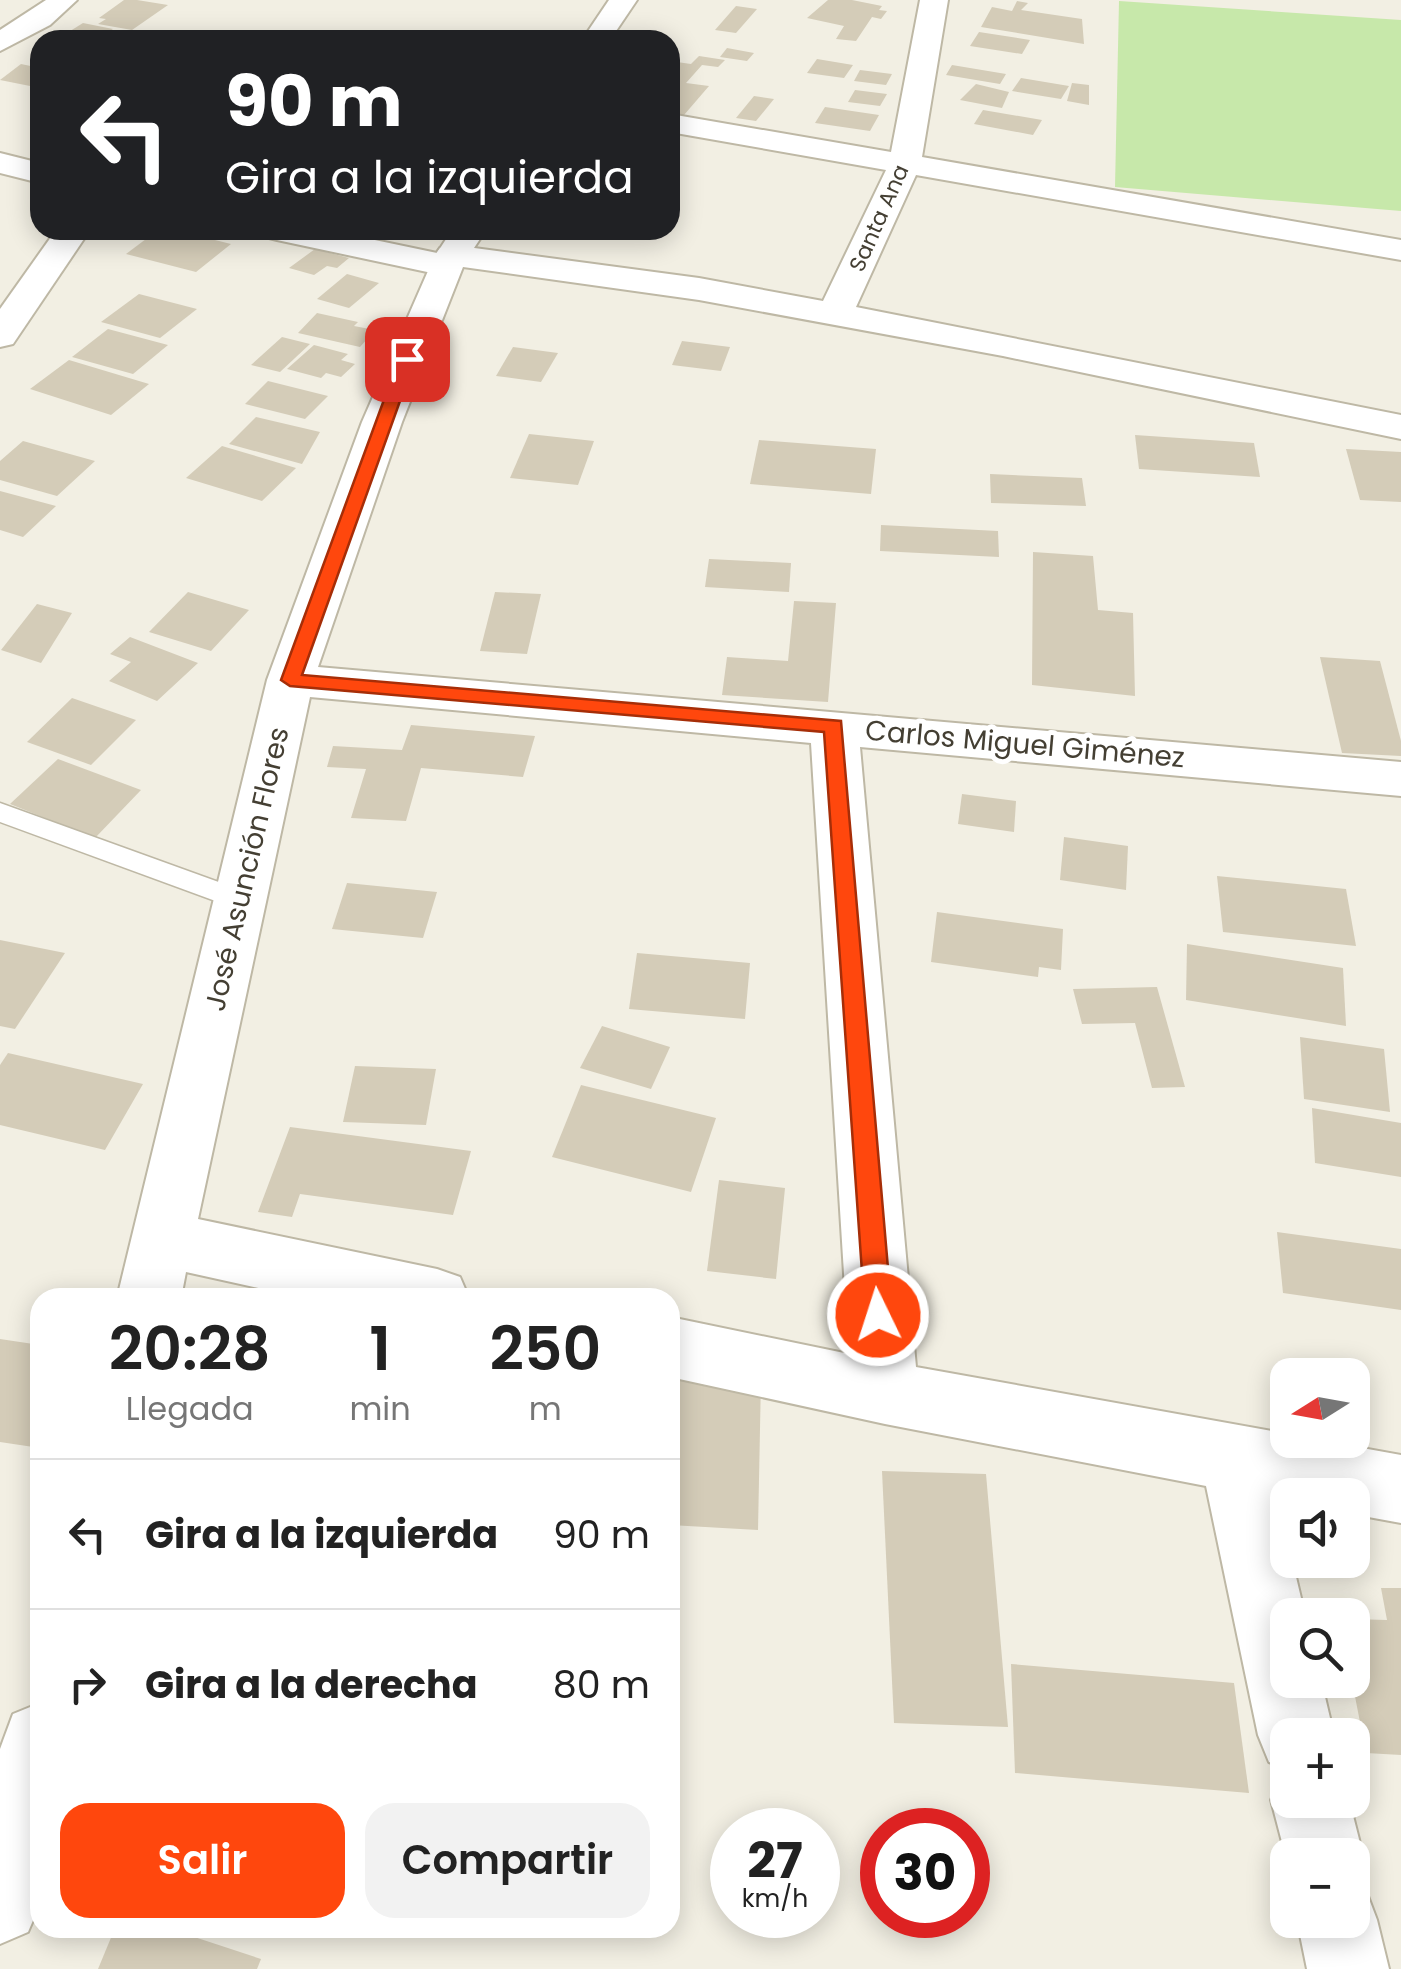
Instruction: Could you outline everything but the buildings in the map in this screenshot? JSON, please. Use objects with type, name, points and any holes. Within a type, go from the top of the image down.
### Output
[{"type":"street","points":[[0,42],[40,20],[63,0]]},
{"type":"street","points":[[602,30],[622,0]]},
{"type":"street","name":"Santa Ana","points":[[835,314],[904,166],[934,0]]},
{"type":"street","points":[[680,125],[1401,250]]},
{"type":"street","points":[[0,162],[30,170]]},
{"type":"street","points":[[0,336],[66,240]]},
{"type":"street","points":[[366,240],[456,250],[699,289],[1401,426]]},
{"type":"street","name":"José Asunción Flores","points":[[151,1288],[290,680],[382,422],[456,250]]},
{"type":"street","name":"Carlos Miguel Giménez","points":[[290,680],[1401,779]]},
{"type":"street","points":[[834,726],[884,1393]]},
{"type":"street","points":[[163,1239],[391,1288]]},
{"type":"street","points":[[680,1349],[884,1393],[1401,1489]]},
{"type":"street","points":[[1234,1458],[1292,1718]]},
{"type":"street","points":[[0,1904],[30,1782]]},
{"type":"street","points":[[1341,1938],[1348,1969]]},
{"type":"lane","points":[[0,812],[240,900]]},
{"type":"green space","points":[[1119,1],[1401,20],[1401,211],[1115,187]]},
{"type":"route","points":[[407,359],[290,680],[834,726],[878,1315]]}]
